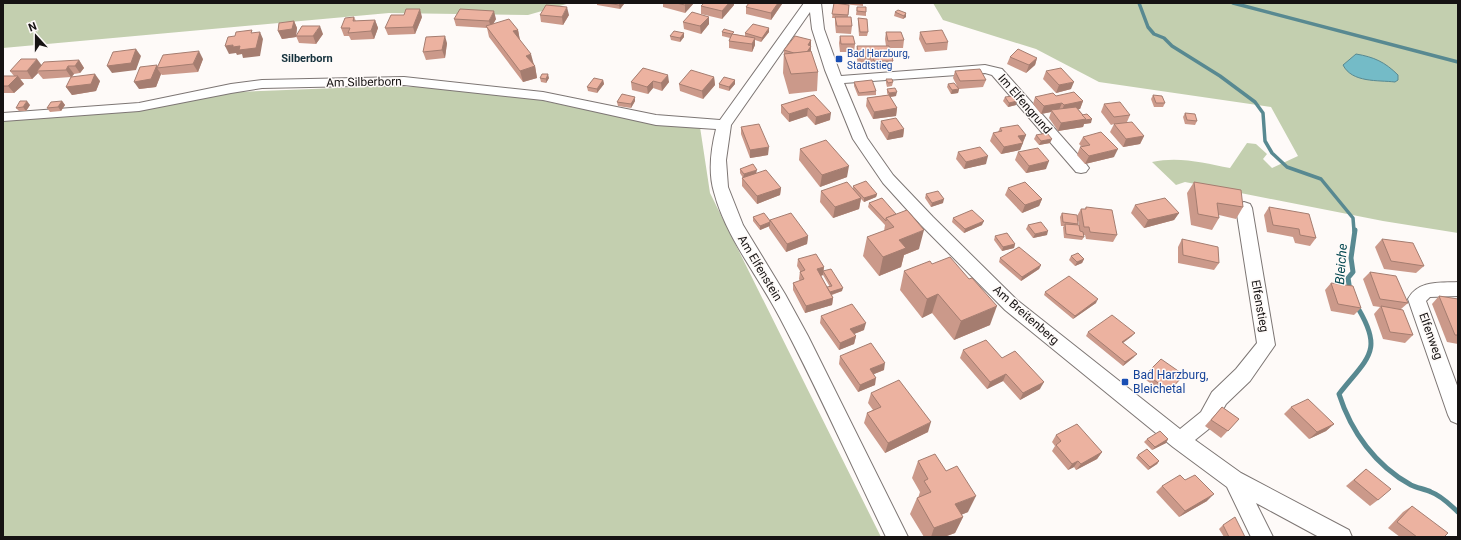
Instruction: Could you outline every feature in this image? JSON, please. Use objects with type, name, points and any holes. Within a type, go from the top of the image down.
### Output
[{"type":"street","name":"Am Elfenstein","points":[[810,3],[724,125],[721,134],[719,175],[721,193],[735,226],[787,313],[897,537]]},
{"type":"street","name":"Am Breitenberg","points":[[815,3],[818,29],[836,80],[860,139],[888,179],[927,221],[1011,305],[1180,441],[1234,480],[1341,537]]},
{"type":"street","name":"Im Elfengrund","points":[[836,80],[985,68],[992,69],[997,72],[1081,168]]},
{"type":"street","name":"Am Silberborn","points":[[3,117],[140,107],[239,86],[262,84],[404,81],[543,96],[656,120],[724,125]]},
{"type":"street","name":"Elfenstieg","points":[[1180,441],[1208,418],[1219,398],[1243,375],[1266,345],[1244,208]]},
{"type":"street","name":"Elfenweg","points":[[1458,288],[1426,291],[1417,299],[1458,415]]},
{"type":"street","points":[[1234,480],[1262,537]]},
{"type":"green space","points":[[3,3],[570,3],[528,15],[389,13],[3,48]]},
{"type":"green space","points":[[933,3],[1458,3],[1458,233],[1383,221],[1185,182],[1176,185],[1152,162],[1162,160],[1182,160],[1230,168],[1247,143],[1256,144],[1267,154],[1263,159],[1272,168],[1298,156],[1271,107],[1099,82],[1036,49],[943,20]]},
{"type":"green space","points":[[389,86],[420,87],[535,99],[653,124],[700,127],[710,193],[881,537],[3,537],[3,121],[131,112],[237,92]]},
{"type":"water","points":[[1356,54],[1384,63],[1398,75],[1398,80],[1395,82],[1366,80],[1353,75],[1347,71],[1343,65]]},
{"type":"building","points":[[606,3],[621,3],[619,5]]},
{"type":"building","points":[[676,3],[687,3],[685,5]]},
{"type":"building","points":[[704,3],[729,3],[722,11],[701,6]]},
{"type":"building","points":[[749,3],[778,3],[771,13],[746,7]]},
{"type":"building","points":[[834,3],[849,5],[848,15],[832,14]]},
{"type":"building","points":[[546,5],[567,7],[562,17],[540,15]]},
{"type":"building","points":[[857,7],[866,7],[866,12],[857,11]]},
{"type":"building","points":[[406,9],[420,9],[413,27],[385,28],[391,15],[404,15]]},
{"type":"building","points":[[460,9],[494,11],[489,21],[454,19]]},
{"type":"building","points":[[898,10],[906,13],[904,16],[895,12]]},
{"type":"building","points":[[692,12],[709,17],[700,26],[683,22]]},
{"type":"building","points":[[354,17],[353,21],[375,20],[371,31],[348,33],[350,28],[341,28],[345,18]]},
{"type":"building","points":[[835,17],[851,17],[852,26],[837,26]]},
{"type":"building","points":[[858,18],[867,19],[868,32],[860,32]]},
{"type":"building","points":[[509,19],[518,30],[513,31],[531,54],[526,56],[535,66],[520,71],[486,26]]},
{"type":"building","points":[[294,21],[292,29],[278,31],[279,23]]},
{"type":"building","points":[[753,24],[769,28],[762,38],[745,33]]},
{"type":"building","points":[[302,26],[320,26],[313,36],[296,36]]},
{"type":"building","points":[[724,29],[734,32],[732,34],[722,32]]},
{"type":"building","points":[[252,30],[251,33],[260,32],[256,48],[239,50],[240,46],[225,46],[228,37],[235,36],[236,32]]},
{"type":"building","points":[[942,30],[948,42],[926,44],[920,32]]},
{"type":"building","points":[[674,31],[684,33],[680,38],[670,36]]},
{"type":"building","points":[[886,32],[901,32],[904,40],[888,41]]},
{"type":"building","points":[[732,34],[755,38],[752,44],[729,41]]},
{"type":"building","points":[[445,36],[442,50],[423,52],[426,37]]},
{"type":"building","points":[[795,36],[811,40],[808,45],[811,46],[807,52],[794,53],[784,50]]},
{"type":"building","points":[[840,36],[853,36],[855,44],[841,44]]},
{"type":"building","points":[[857,46],[889,46],[893,61],[874,61],[873,57],[859,57]]},
{"type":"building","points":[[136,49],[131,63],[107,66],[113,52]]},
{"type":"building","points":[[1018,49],[1037,58],[1029,65],[1010,57]]},
{"type":"building","points":[[199,51],[193,64],[157,68],[163,55]]},
{"type":"building","points":[[811,51],[818,72],[791,74],[784,54]]},
{"type":"building","points":[[21,59],[37,59],[27,71],[10,71]]},
{"type":"building","points":[[79,60],[75,66],[68,66],[66,70],[37,71],[44,62]]},
{"type":"building","points":[[157,65],[151,79],[134,82],[140,67]]},
{"type":"building","points":[[643,68],[668,75],[661,83],[653,81],[647,87],[631,82]]},
{"type":"building","points":[[1061,68],[1074,82],[1059,85],[1046,71]]},
{"type":"building","points":[[980,69],[986,80],[960,81],[955,71]]},
{"type":"building","points":[[691,70],[714,77],[702,91],[679,84]]},
{"type":"building","points":[[95,74],[91,84],[66,87],[71,77]]},
{"type":"building","points":[[542,74],[548,74],[546,79],[540,78]]},
{"type":"building","points":[[3,76],[18,76],[8,86],[3,86]]},
{"type":"building","points":[[724,77],[735,80],[729,87],[719,84]]},
{"type":"building","points":[[594,78],[603,80],[597,89],[587,87]]},
{"type":"building","points":[[886,79],[892,79],[893,82],[888,83]]},
{"type":"building","points":[[872,80],[876,91],[859,93],[854,82]]},
{"type":"building","points":[[954,83],[959,89],[952,90],[948,84]]},
{"type":"building","points":[[895,88],[897,92],[889,93],[887,89]]},
{"type":"building","points":[[1074,92],[1083,101],[1064,105],[1062,103],[1044,106],[1035,97],[1053,93],[1056,96]]},
{"type":"building","points":[[622,94],[635,97],[631,104],[617,102]]},
{"type":"building","points":[[814,95],[831,113],[816,117],[808,108],[789,114],[781,105]]},
{"type":"building","points":[[889,95],[897,108],[874,112],[867,98]]},
{"type":"building","points":[[1153,95],[1162,96],[1165,103],[1156,103]]},
{"type":"building","points":[[1013,96],[1017,101],[1009,103],[1005,97]]},
{"type":"building","points":[[20,101],[27,101],[23,107],[16,108]]},
{"type":"building","points":[[62,101],[58,107],[47,108],[51,102]]},
{"type":"building","points":[[1120,102],[1130,115],[1114,117],[1104,104]]},
{"type":"building","points":[[1076,107],[1086,119],[1061,123],[1051,110]]},
{"type":"building","points":[[1185,113],[1195,114],[1197,121],[1187,120]]},
{"type":"building","points":[[1087,114],[1092,119],[1085,120],[1086,119],[1082,115]]},
{"type":"building","points":[[896,118],[904,129],[889,133],[881,121]]},
{"type":"building","points":[[1132,122],[1144,136],[1126,139],[1114,124]]},
{"type":"building","points":[[759,124],[769,147],[750,150],[741,127]]},
{"type":"building","points":[[1018,125],[1026,135],[1018,136],[1023,143],[1004,147],[993,133],[1002,131],[1000,128]]},
{"type":"building","points":[[1101,132],[1118,149],[1089,156],[1080,147],[1090,145],[1083,137]]},
{"type":"building","points":[[1047,133],[1052,139],[1041,141],[1036,135]]},
{"type":"building","points":[[826,140],[849,166],[822,175],[800,149]]},
{"type":"building","points":[[980,147],[988,156],[966,162],[958,152]]},
{"type":"building","points":[[1038,148],[1049,161],[1029,166],[1018,152]]},
{"type":"building","points":[[753,164],[757,170],[744,174],[740,169]]},
{"type":"building","points":[[766,170],[781,188],[757,196],[742,178]]},
{"type":"building","points":[[866,181],[877,194],[864,198],[853,186]]},
{"type":"building","points":[[847,182],[861,198],[835,207],[821,191]]},
{"type":"building","points":[[1025,182],[1042,199],[1025,205],[1008,188]]},
{"type":"building","points":[[1194,182],[1241,190],[1243,207],[1217,203],[1219,218],[1198,214]]},
{"type":"building","points":[[938,191],[944,199],[932,203],[926,194]]},
{"type":"building","points":[[882,198],[896,214],[886,218],[886,221],[869,203]]},
{"type":"building","points":[[1165,198],[1179,213],[1148,220],[1135,205]]},
{"type":"building","points":[[1086,207],[1112,210],[1117,235],[1090,232],[1089,227],[1084,227],[1081,209],[1086,209]]},
{"type":"building","points":[[1269,207],[1309,214],[1316,238],[1300,235],[1299,229],[1273,225]]},
{"type":"building","points":[[907,210],[924,230],[899,240],[906,248],[883,257],[867,237],[894,227],[886,218]]},
{"type":"building","points":[[972,210],[984,221],[965,229],[953,218]]},
{"type":"building","points":[[764,213],[770,222],[760,226],[753,217]]},
{"type":"building","points":[[791,213],[808,236],[787,244],[770,220]]},
{"type":"building","points":[[1062,213],[1077,215],[1078,224],[1063,222]]},
{"type":"building","points":[[1041,222],[1048,231],[1035,234],[1028,225]]},
{"type":"building","points":[[1065,224],[1079,225],[1080,231],[1083,232],[1084,237],[1066,234]]},
{"type":"building","points":[[1007,233],[1015,244],[1003,247],[995,236]]},
{"type":"building","points":[[1182,239],[1218,247],[1219,263],[1183,255]]},
{"type":"building","points":[[1382,239],[1413,243],[1424,266],[1391,261]]},
{"type":"building","points":[[1019,247],[1041,265],[1022,277],[1000,258]]},
{"type":"building","points":[[1078,253],[1084,259],[1077,262],[1071,256]]},
{"type":"building","points":[[816,254],[824,267],[817,269],[833,298],[806,306],[793,283],[804,279],[800,272],[805,270],[798,259]]},
{"type":"building","points":[[950,257],[969,279],[972,278],[997,306],[961,321],[938,294],[927,299],[904,271],[930,261],[932,264]]},
{"type":"building","points":[[831,269],[843,288],[830,292],[827,287],[832,286],[823,271]]},
{"type":"building","points":[[1370,272],[1396,276],[1408,303],[1380,299]]},
{"type":"building","points":[[1069,276],[1098,299],[1075,316],[1045,292]]},
{"type":"building","points":[[1331,283],[1353,286],[1361,308],[1338,304]]},
{"type":"building","points":[[1439,296],[1458,299],[1458,335],[1455,335]]},
{"type":"building","points":[[852,304],[866,323],[850,329],[856,336],[840,343],[821,316]]},
{"type":"building","points":[[1381,306],[1403,310],[1413,335],[1390,332]]},
{"type":"building","points":[[1112,315],[1135,333],[1122,342],[1137,354],[1125,362],[1088,332]]},
{"type":"building","points":[[986,340],[1002,358],[1015,351],[1044,382],[1023,393],[1006,374],[990,382],[963,350]]},
{"type":"building","points":[[871,343],[885,363],[870,369],[876,378],[860,385],[840,356]]},
{"type":"building","points":[[1161,359],[1184,375],[1169,391],[1146,374]]},
{"type":"building","points":[[899,380],[931,422],[888,443],[867,413],[881,407],[871,393]]},
{"type":"building","points":[[1308,399],[1334,424],[1317,432],[1291,407]]},
{"type":"building","points":[[1222,407],[1239,419],[1228,431],[1211,420]]},
{"type":"building","points":[[1077,424],[1102,452],[1081,464],[1078,461],[1072,464],[1056,445],[1061,441],[1056,435]]},
{"type":"building","points":[[1160,431],[1168,439],[1155,447],[1147,439]]},
{"type":"building","points":[[1147,449],[1159,461],[1150,467],[1138,455]]},
{"type":"building","points":[[935,454],[946,471],[957,466],[976,496],[955,504],[963,517],[934,528],[917,498],[931,492],[924,481],[928,479],[918,461]]},
{"type":"building","points":[[1366,469],[1391,489],[1378,500],[1354,480]]},
{"type":"building","points":[[1180,475],[1185,480],[1195,475],[1214,494],[1185,511],[1162,486]]},
{"type":"building","points":[[1412,506],[1448,533],[1444,537],[1417,537],[1397,522]]},
{"type":"building","points":[[1235,517],[1245,537],[1229,537],[1223,525]]},
{"type":"waterway","name":"Bleiche","points":[[1139,3],[1148,27],[1154,34],[1164,38],[1172,46],[1220,76],[1255,102],[1263,113],[1265,141],[1272,153],[1287,167],[1321,179],[1353,218],[1354,231]]},
{"type":"waterway","points":[[1233,3],[1458,62]]},
{"type":"waterway","name":"Bleiche","points":[[1350,291],[1348,278],[1353,272],[1351,258],[1355,230]]},
{"type":"waterway","name":"Bleiche","points":[[1356,305],[1370,333],[1371,344],[1365,362],[1339,394],[1350,422],[1366,447],[1387,468],[1411,485],[1439,496],[1458,512]]},
{"type":"place","name":"Bad Harzburg, Stadtstieg","points":[[839,59]]},
{"type":"place","name":"Bad Harzburg, Bleichetal","points":[[1125,382]]},
{"type":"district","name":"Silberborn","points":[[307,58]]}]
